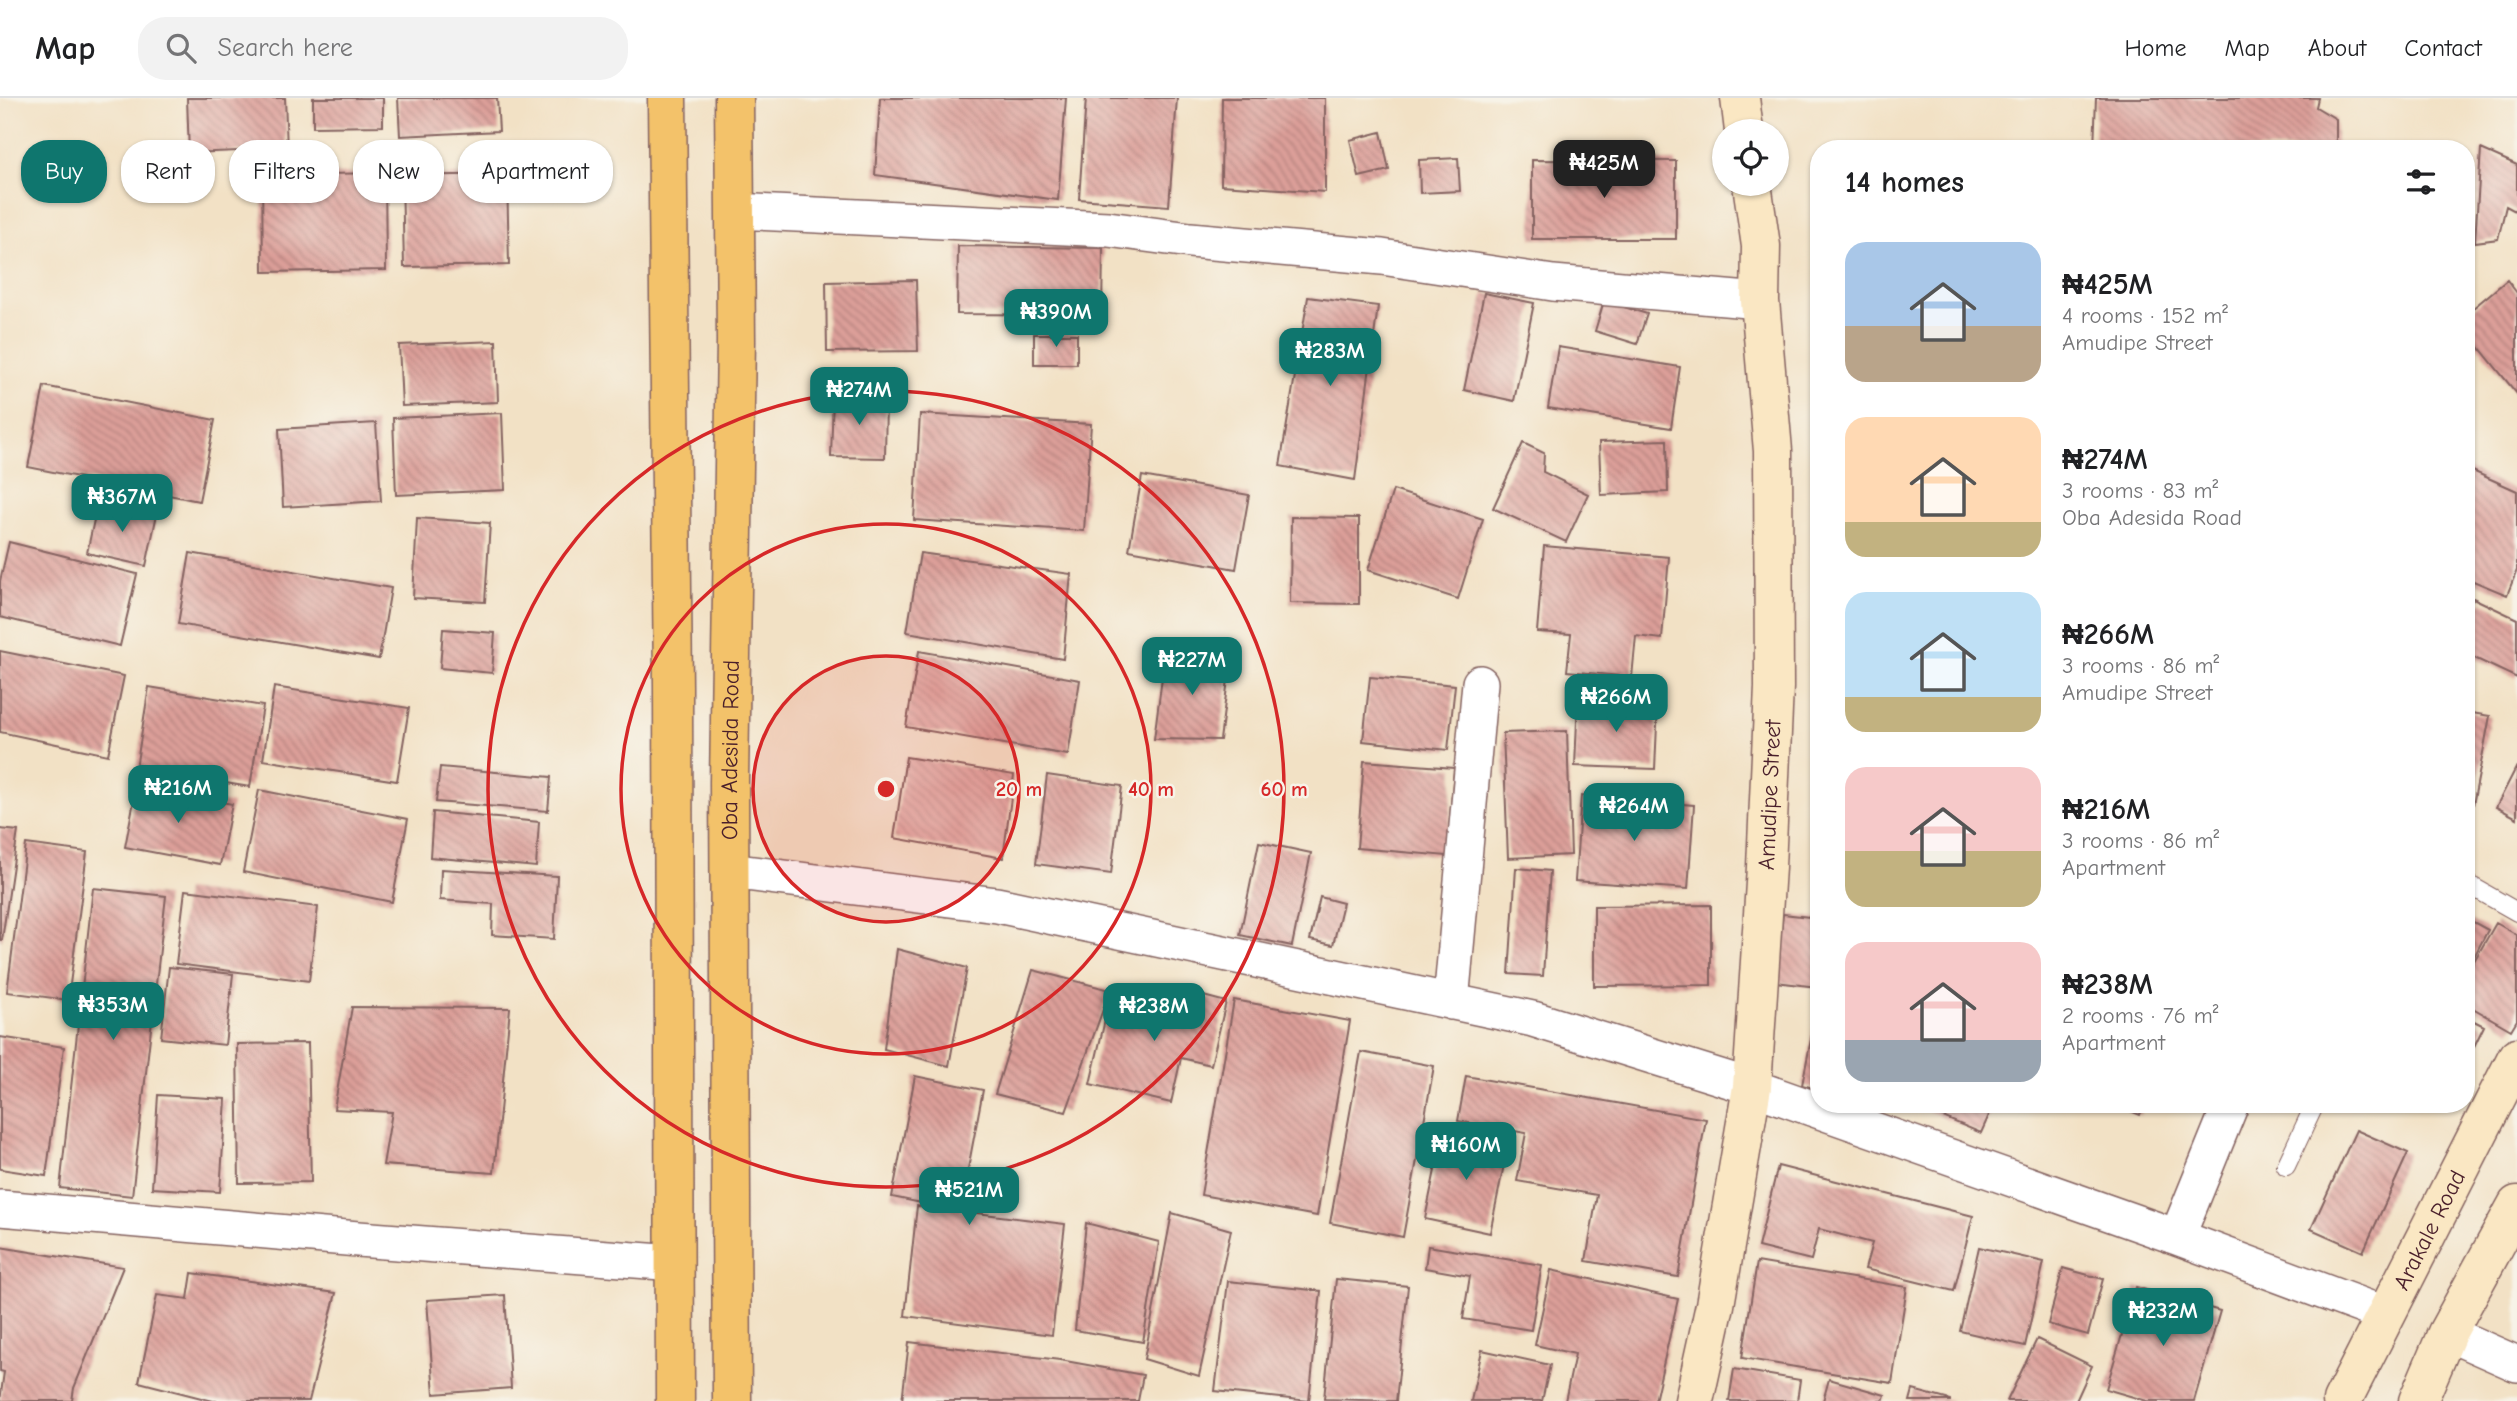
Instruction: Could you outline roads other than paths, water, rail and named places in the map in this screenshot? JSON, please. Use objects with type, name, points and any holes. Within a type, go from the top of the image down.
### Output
[{"type":"main road","points":[[667,98],[676,1401]]},
{"type":"main road","name":"Oba Adesida Road","points":[[732,1401],[730,871],[734,98]]},
{"type":"street","points":[[1740,98],[1743,119]]},
{"type":"street","name":"Amudipe Street","points":[[1694,1401],[1715,1305],[1752,1087],[1774,687],[1773,451],[1760,301],[1761,246],[1754,196]]},
{"type":"street","points":[[735,211],[1108,229],[1190,240],[1382,257],[1553,283],[1760,301]]},
{"type":"street","points":[[1451,1002],[1480,683]]},
{"type":"street","points":[[730,871],[997,905],[1533,1019],[1810,1108]]},
{"type":"street","name":"Arakale Road","points":[[2342,1401],[2517,1057]]},
{"type":"street","points":[[1825,1113],[2176,1237],[2386,1315]]},
{"type":"street","points":[[2176,1237],[2227,1113]]},
{"type":"street","points":[[2418,1401],[2447,1333],[2517,1205]]},
{"type":"street","points":[[0,1208],[675,1263]]},
{"type":"street","points":[[2447,1333],[2517,1364]]},
{"type":"lane","points":[[2475,888],[2517,912]]},
{"type":"lane","points":[[2286,1166],[2311,1113]]}]
